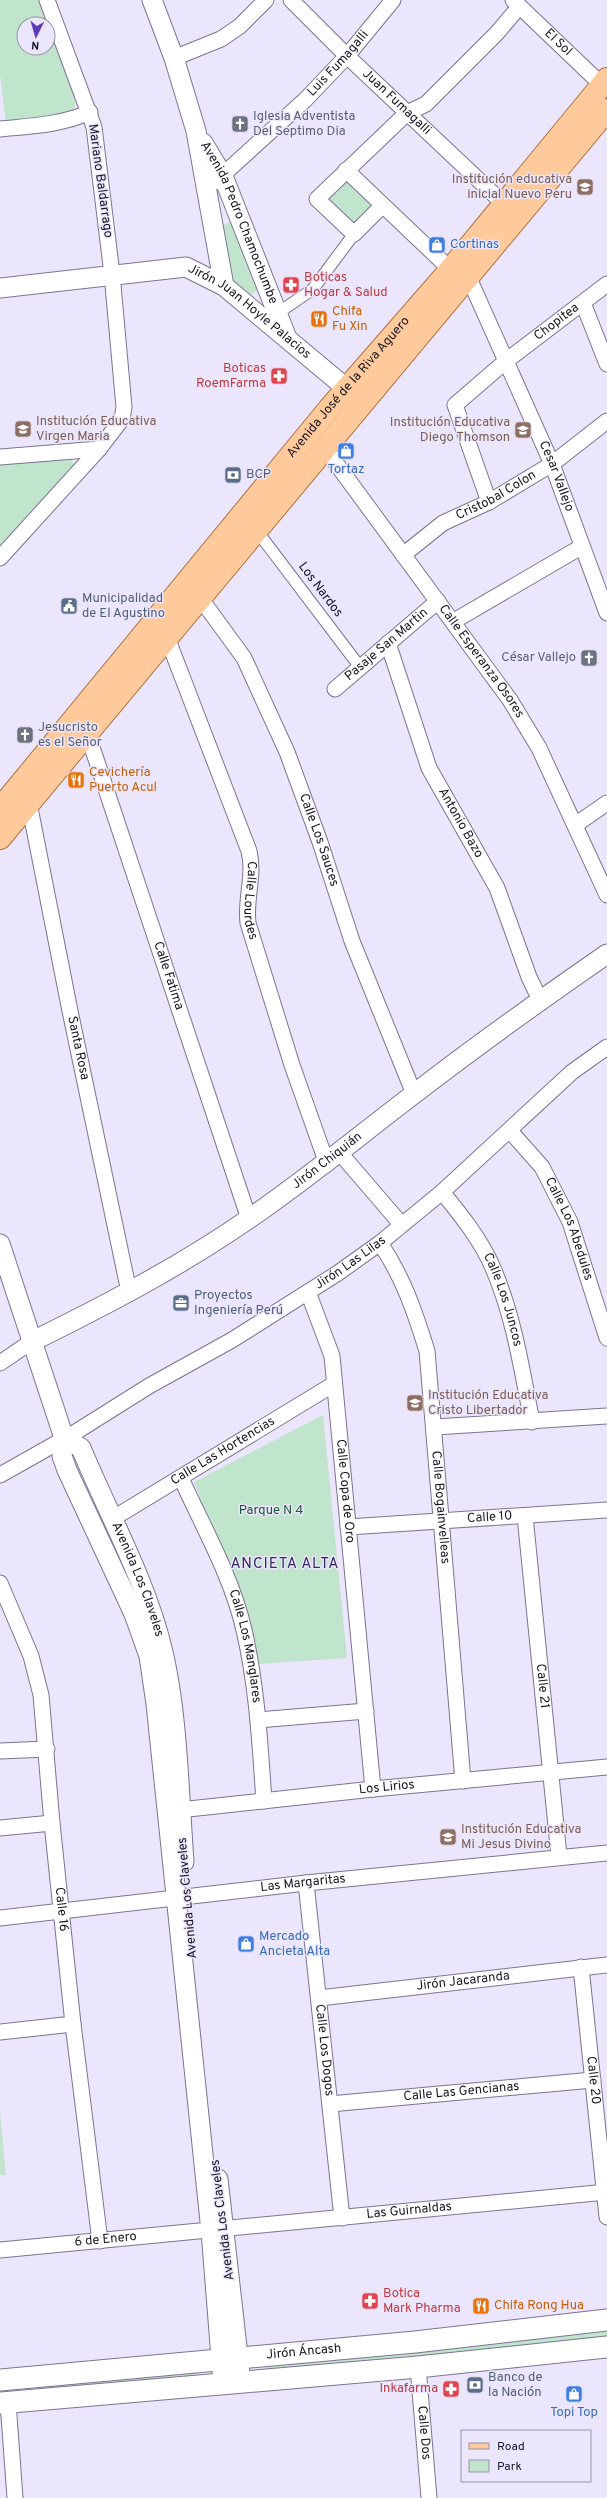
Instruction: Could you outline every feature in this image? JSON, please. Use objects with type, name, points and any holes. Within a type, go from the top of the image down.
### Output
[{"type":"main road","name":"Avenida José de la Riva Aguero","points":[[0,838],[87,732],[168,640],[324,447],[363,403],[459,273],[503,203],[605,82]]},
{"type":"main road","name":"Avenida José de la Riva Aguero","points":[[0,809],[346,388],[459,273],[607,110]]},
{"type":"main road","name":"Jirón Áncash","points":[[0,2380],[416,2342],[607,2320]]},
{"type":"main road","name":"Jirón Áncash","points":[[4,2402],[418,2367],[607,2347]]},
{"type":"street","name":"Mariano Baldarrago","points":[[0,558],[99,449],[122,419],[124,407],[112,274],[94,127],[90,112],[47,0]]},
{"type":"street","name":"Avenida Pedro Chamochumbe","points":[[152,0],[174,58],[196,132],[208,188],[224,286]]},
{"type":"street","points":[[174,58],[221,39],[240,26],[266,0]]},
{"type":"street","name":"Juan Fumagalli","points":[[291,0],[406,113],[503,203]]},
{"type":"street","name":"Luis Fumagalli","points":[[208,188],[224,176],[304,100],[347,56],[393,0]]},
{"type":"street","points":[[354,234],[317,198],[406,113],[426,104],[497,33],[516,3]]},
{"type":"street","name":"El Sol","points":[[516,3],[605,82]]},
{"type":"street","points":[[0,128],[52,124],[73,119],[90,112]]},
{"type":"street","name":"Avenida Pedro Chamochumbe","points":[[196,132],[224,176],[287,339]]},
{"type":"street","points":[[346,170],[382,206],[459,273]]},
{"type":"street","points":[[278,313],[314,289],[354,234],[382,206]]},
{"type":"street","points":[[213,224],[216,219],[224,216],[240,219]]},
{"type":"street","name":"Jirón Juan Hoyle Palacios","points":[[0,288],[112,274],[186,267],[224,286],[363,403]]},
{"type":"street","name":"Cesar Vallejo","points":[[459,273],[506,361],[552,464],[581,547],[607,614]]},
{"type":"street","name":"Chopitea","points":[[489,502],[455,405],[506,361],[607,284]]},
{"type":"street","points":[[583,303],[607,364]]},
{"type":"street","name":"Cristobal Colon","points":[[403,555],[442,523],[489,502],[552,464],[607,421]]},
{"type":"street","name":"Calle Esperanza Osores","points":[[324,447],[403,555],[454,621],[510,700],[539,748],[607,895]]},
{"type":"street","points":[[0,457],[99,449]]},
{"type":"street","name":"Los Nardos","points":[[257,531],[360,667]]},
{"type":"street","points":[[454,621],[581,547]]},
{"type":"street","name":"Calle Los Sauces","points":[[201,598],[244,658],[287,752],[312,818],[352,940],[414,1094]]},
{"type":"street","name":"Pasaje San Martin","points":[[335,689],[438,601]]},
{"type":"street","name":"Calle Lourdes","points":[[168,640],[249,851],[252,870],[246,900],[248,923],[292,1065],[333,1159],[401,1224]]},
{"type":"street","name":"Antonio Bazo","points":[[388,643],[429,768],[497,888],[529,977],[540,1000]]},
{"type":"street","name":"Calle Fatima","points":[[87,732],[248,1219]]},
{"type":"street","name":"Santa Rosa","points":[[29,803],[70,1011],[129,1292]]},
{"type":"street","points":[[575,825],[607,803]]},
{"type":"street","name":"Jirón Chiquián","points":[[31,1342],[129,1292],[248,1219],[333,1159],[414,1094],[540,1000],[607,954]]},
{"type":"street","name":"Jirón Las Lilas","points":[[0,1475],[149,1386],[232,1340],[308,1292],[380,1243],[401,1224],[442,1192],[510,1131],[572,1072],[607,1047]]},
{"type":"street","name":"Calle Los Abedules","points":[[510,1131],[542,1167],[570,1222],[607,1338]]},
{"type":"street","name":"Calle Los Juncos","points":[[442,1192],[467,1222],[493,1268],[516,1341],[532,1422]]},
{"type":"street","name":"Calle Bogainvelleas","points":[[380,1243],[396,1267],[415,1311],[427,1351],[435,1427],[440,1520],[463,1782]]},
{"type":"street","name":"Avenida Los Claveles","points":[[0,1244],[31,1342],[64,1438],[62,1456],[67,1470],[134,1614],[149,1656],[173,1811]]},
{"type":"street","name":"Calle Copa de Oro","points":[[308,1292],[332,1356],[373,1789]]},
{"type":"street","points":[[0,1363],[31,1342]]},
{"type":"street","name":"Calle Las Hortencias","points":[[112,1519],[334,1384]]},
{"type":"street","points":[[435,1427],[532,1422],[607,1416]]},
{"type":"street","name":"Avenida Los Claveles","points":[[64,1438],[81,1448],[149,1605],[162,1647],[169,1684],[173,1811],[232,2382]]},
{"type":"street","name":"Calle Los Manglares","points":[[181,1478],[233,1593],[244,1629],[258,1720],[264,1801]]},
{"type":"street","name":"Calle 10","points":[[348,1527],[607,1510]]},
{"type":"street","name":"Calle 21","points":[[525,1516],[559,1856]]},
{"type":"street","name":"Calle 16","points":[[0,1586],[31,1656],[41,1695],[47,1749],[52,1823],[73,2024],[100,2241]]},
{"type":"street","points":[[258,1720],[366,1710]]},
{"type":"street","points":[[0,1751],[47,1749]]},
{"type":"street","name":"Los Lirios","points":[[173,1811],[373,1789],[607,1768]]},
{"type":"street","points":[[0,1828],[52,1823]]},
{"type":"street","name":"Las Margaritas","points":[[0,1918],[306,1883],[559,1856],[607,1853]]},
{"type":"street","name":"Calle Los Dogos","points":[[306,1883],[342,2218]]},
{"type":"street","name":"Jirón Jacaranda","points":[[319,1998],[607,1965]]},
{"type":"street","name":"Calle 20","points":[[581,1967],[606,2192],[607,2218]]},
{"type":"street","points":[[0,2032],[73,2024]]},
{"type":"street","name":"Calle Las Gencianas","points":[[330,2104],[593,2080]]},
{"type":"street","name":"Las Guirnaldas","points":[[217,2230],[606,2192]]},
{"type":"street","name":"6 de Enero","points":[[0,2250],[217,2230]]},
{"type":"street","name":"Calle Dos","points":[[418,2367],[429,2498]]},
{"type":"street","points":[[4,2402],[15,2498]]},
{"type":"green space","points":[[0,0],[38,0],[45,16],[16,16],[16,56],[56,56],[56,45],[75,92],[75,106],[70,115],[6,124],[0,74]]},
{"type":"green space","points":[[344,176],[376,206],[353,227],[323,197]]},
{"type":"green space","points":[[231,221],[259,290],[250,295],[232,283],[221,227]]},
{"type":"green space","points":[[71,456],[74,466],[0,554],[0,463]]},
{"type":"green space","name":"Parque N 4","points":[[323,1415],[347,1658],[257,1664],[244,1607],[194,1482]]},
{"type":"green space","points":[[0,2112],[6,2175],[0,2175]]},
{"type":"green space","points":[[607,2326],[607,2338],[266,2371],[263,2360]]},
{"type":"green space","points":[[210,2369],[189,2376],[39,2390],[36,2383]]},
{"type":"place","name":"Iglesia Adventista Del Septimo Dia","points":[[240,124]]},
{"type":"place","name":"Institución educativa inicial Nuevo Peru","points":[[585,187]]},
{"type":"place","name":"Cortinas","points":[[437,245]]},
{"type":"place","name":"Boticas Hogar & Salud","points":[[291,285]]},
{"type":"place","name":"Chifa Fu Xin","points":[[319,319]]},
{"type":"place","name":"Boticas RoemFarma","points":[[279,376]]},
{"type":"place","name":"Institución Educativa Virgen Maria","points":[[23,429]]},
{"type":"place","name":"Institución Educativa Diego Thomson","points":[[523,430]]},
{"type":"place","name":"Tortaz","points":[[346,451]]},
{"type":"place","name":"BCP","points":[[233,475]]},
{"type":"place","name":"Municipalidad de El Agustino","points":[[69,606]]},
{"type":"place","name":"César Vallejo","points":[[589,658]]},
{"type":"place","name":"Jesucristo es el Señor","points":[[25,735]]},
{"type":"place","name":"Cevichería Puerto Acul","points":[[76,780]]},
{"type":"place","name":"Proyectos Ingeniería Perú","points":[[181,1303]]},
{"type":"place","name":"Institución Educativa Cristo Libertador","points":[[415,1403]]},
{"type":"place","name":"Institución Educativa Mi Jesus Divino","points":[[448,1837]]},
{"type":"place","name":"Mercado Ancieta Alta","points":[[246,1944]]},
{"type":"place","name":"Botica Mark Pharma","points":[[370,2301]]},
{"type":"place","name":"Chifa Rong Hua","points":[[481,2306]]},
{"type":"place","name":"Banco de la Nación","points":[[475,2385]]},
{"type":"place","name":"Inkafarma","points":[[451,2389]]},
{"type":"place","name":"Topi Top","points":[[574,2394]]},
{"type":"district","name":"ANCIETA ALTA","points":[[285,1564]]}]
